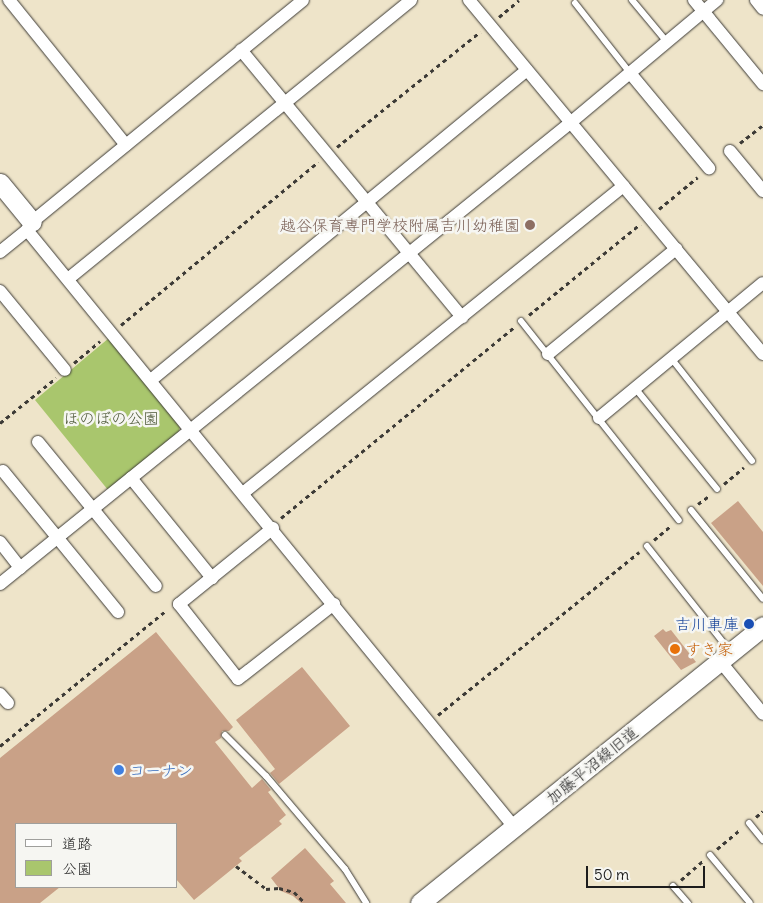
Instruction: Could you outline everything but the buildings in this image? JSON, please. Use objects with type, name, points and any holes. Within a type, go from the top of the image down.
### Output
[{"type":"street","points":[[9,0],[126,145]]},
{"type":"street","points":[[0,252],[126,145],[303,0]]},
{"type":"street","points":[[68,279],[411,0]]},
{"type":"street","points":[[469,0],[763,354]]},
{"type":"street","points":[[694,0],[763,84]]},
{"type":"street","points":[[0,584],[570,123],[717,0]]},
{"type":"street","points":[[756,0],[763,9]]},
{"type":"street","points":[[241,50],[462,317]]},
{"type":"street","points":[[151,380],[527,70]]},
{"type":"street","points":[[630,73],[709,168]]},
{"type":"street","points":[[730,151],[763,191]]},
{"type":"street","points":[[0,183],[68,279],[190,430],[273,528],[514,827]]},
{"type":"street","points":[[243,493],[623,186]]},
{"type":"street","points":[[548,354],[676,249]]},
{"type":"street","points":[[599,418],[763,283]]},
{"type":"street","points":[[0,291],[65,370]]},
{"type":"street","points":[[38,442],[156,586]]},
{"type":"street","points":[[4,471],[118,612]]},
{"type":"street","points":[[131,478],[212,578]]},
{"type":"street","points":[[273,528],[179,604],[238,679],[334,604]]},
{"type":"street","points":[[0,542],[20,568]]},
{"type":"street","name":"加藤平沼線旧道","points":[[420,903],[763,626]]},
{"type":"street","points":[[726,657],[763,714]]},
{"type":"lane","points":[[632,0],[667,42]]},
{"type":"lane","points":[[575,3],[630,73]]},
{"type":"lane","points":[[522,321],[679,520]]},
{"type":"lane","points":[[671,358],[752,460]]},
{"type":"lane","points":[[635,388],[717,489]]},
{"type":"lane","points":[[691,510],[763,599]]},
{"type":"lane","points":[[647,546],[726,657]]},
{"type":"lane","points":[[225,735],[266,776],[345,869],[366,903]]},
{"type":"lane","points":[[749,823],[763,840]]},
{"type":"lane","points":[[710,855],[750,903]]},
{"type":"lane","points":[[673,886],[688,903]]},
{"type":"path","points":[[111,332],[519,0]]},
{"type":"path","points":[[691,510],[752,460]]},
{"type":"path","points":[[430,721],[679,520]]},
{"type":"path","points":[[0,746],[172,606],[179,604]]},
{"type":"path","points":[[236,866],[266,889],[279,888],[294,892],[305,903]]},
{"type":"green space","name":"ほのぼの公園","points":[[109,338],[180,427],[178,434],[108,490],[35,400]]},
{"type":"place","name":"越谷保育専門学校附属吉川幼稚園","points":[[530,225]]},
{"type":"place","name":"吉川車庫","points":[[749,624]]},
{"type":"place","name":"すき家","points":[[675,649]]},
{"type":"place","name":"コーナン","points":[[119,770]]}]
